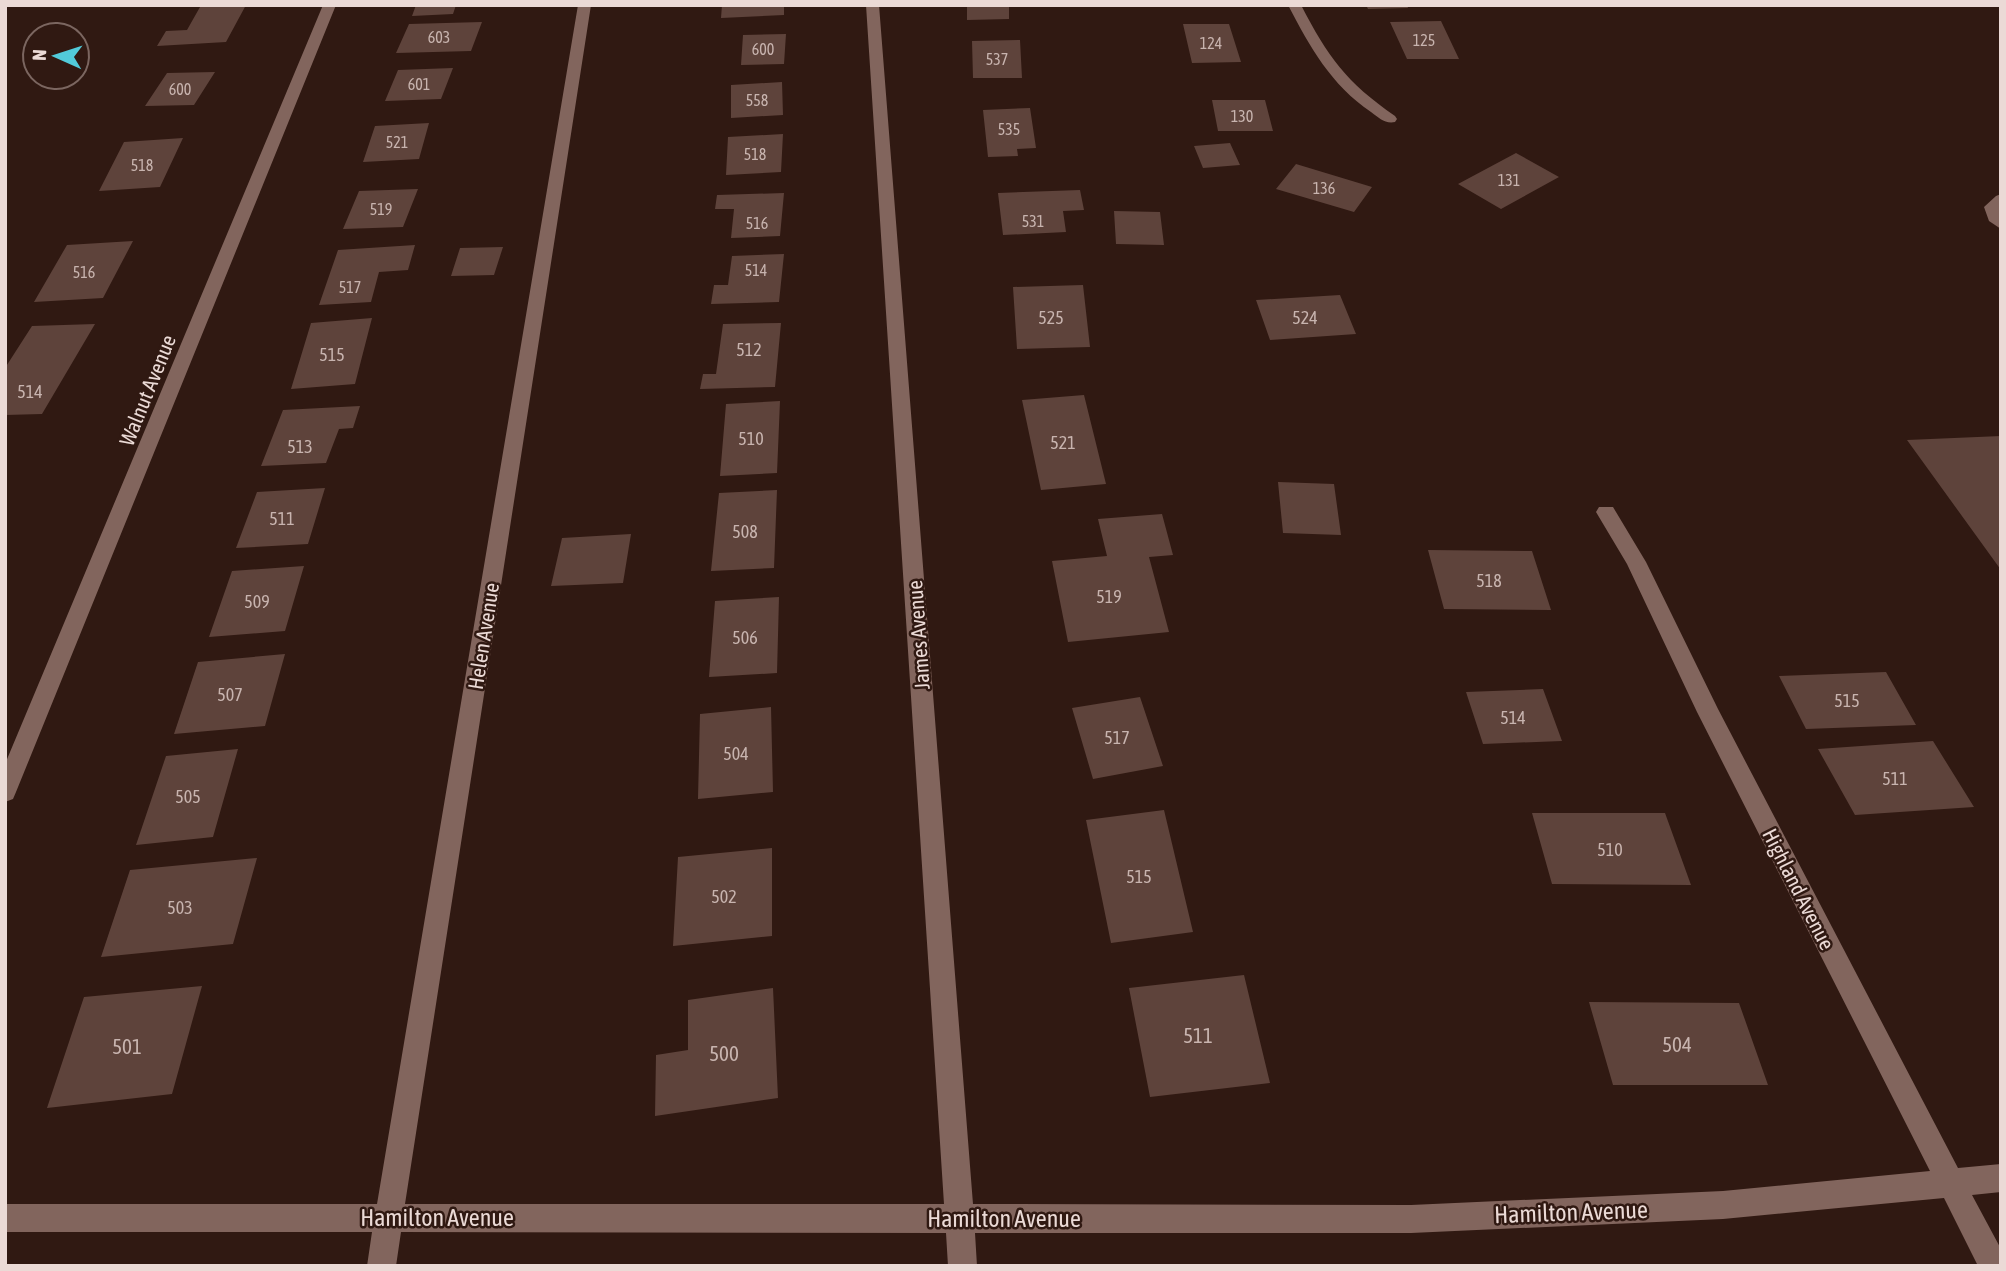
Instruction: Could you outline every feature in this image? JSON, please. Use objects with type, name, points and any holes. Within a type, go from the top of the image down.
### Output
[{"type":"street","name":"Walnut Avenue","points":[[5,792],[330,5]]},
{"type":"street","name":"Helen Avenue","points":[[381,1266],[585,5]]},
{"type":"street","name":"James Avenue","points":[[872,5],[963,1266]]},
{"type":"street","points":[[1294,5],[1323,59],[1336,77],[1359,98],[1390,119]]},
{"type":"street","points":[[2001,199],[1992,207],[1995,218],[2001,224]]},
{"type":"street","name":"Highland Avenue","points":[[1606,512],[1636,562],[1708,712],[1994,1266]]},
{"type":"street","name":"Hamilton Avenue","points":[[5,1219],[1411,1219],[1723,1205],[2001,1178]]},
{"type":"building","points":[[246,5],[226,42],[157,46],[166,31],[187,30],[200,7]]},
{"type":"building","points":[[416,5],[456,5],[453,14],[412,16]]},
{"type":"building","points":[[722,5],[784,5],[784,15],[721,18]]},
{"type":"building","points":[[967,5],[1009,5],[1009,19],[967,20]]},
{"type":"building","points":[[1366,5],[1407,5],[1408,8],[1368,9]]},
{"type":"building","points":[[1441,21],[1459,59],[1407,59],[1390,22]]},
{"type":"building","points":[[482,22],[471,51],[396,53],[409,24]]},
{"type":"building","points":[[1183,24],[1229,24],[1241,62],[1192,63]]},
{"type":"building","points":[[786,34],[784,64],[741,65],[743,35]]},
{"type":"building","points":[[1020,40],[1022,78],[973,78],[972,41]]},
{"type":"building","points":[[453,68],[441,99],[385,101],[398,70]]},
{"type":"building","points":[[215,72],[194,105],[145,106],[167,73]]},
{"type":"building","points":[[782,82],[783,115],[731,118],[731,85]]},
{"type":"building","points":[[1212,100],[1265,100],[1273,131],[1218,131]]},
{"type":"building","points":[[1030,108],[1036,148],[1017,149],[1018,156],[988,157],[983,110]]},
{"type":"building","points":[[429,123],[419,159],[363,162],[375,126]]},
{"type":"building","points":[[783,134],[781,172],[726,175],[728,137]]},
{"type":"building","points":[[183,138],[160,187],[99,191],[124,142]]},
{"type":"building","points":[[1230,143],[1240,165],[1203,168],[1194,146]]},
{"type":"building","points":[[1516,153],[1559,177],[1501,209],[1458,184]]},
{"type":"building","points":[[1296,164],[1372,187],[1354,212],[1276,189]]},
{"type":"building","points":[[418,189],[403,227],[343,229],[359,191]]},
{"type":"building","points":[[1080,190],[1084,210],[1063,211],[1066,232],[1003,235],[998,193]]},
{"type":"building","points":[[784,193],[780,236],[731,238],[734,209],[715,209],[717,195]]},
{"type":"building","points":[[1114,211],[1160,212],[1164,245],[1116,244]]},
{"type":"building","points":[[133,241],[103,298],[34,302],[67,245]]},
{"type":"building","points":[[415,245],[408,270],[379,272],[371,302],[319,305],[338,250]]},
{"type":"building","points":[[503,247],[494,275],[451,276],[460,248]]},
{"type":"building","points":[[784,254],[779,302],[711,304],[714,285],[728,285],[732,256]]},
{"type":"building","points":[[1083,285],[1090,347],[1017,349],[1013,287]]},
{"type":"building","points":[[1340,295],[1356,334],[1270,340],[1256,300]]},
{"type":"building","points":[[372,318],[355,384],[291,389],[311,323]]},
{"type":"building","points":[[781,323],[775,387],[700,389],[703,374],[716,374],[723,324]]},
{"type":"building","points":[[95,324],[42,414],[5,415],[5,368],[32,326]]},
{"type":"building","points":[[1084,395],[1106,484],[1041,490],[1022,400]]},
{"type":"building","points":[[780,401],[777,473],[720,476],[726,404]]},
{"type":"building","points":[[360,406],[353,428],[339,429],[326,463],[261,466],[283,410]]},
{"type":"building","points":[[2001,436],[2001,570],[1907,440]]},
{"type":"building","points":[[1278,482],[1334,484],[1341,535],[1283,533]]},
{"type":"building","points":[[325,488],[308,544],[236,548],[257,492]]},
{"type":"building","points":[[777,490],[774,568],[711,571],[719,493]]},
{"type":"building","points":[[1162,514],[1173,555],[1149,557],[1169,632],[1068,642],[1052,561],[1107,556],[1098,519]]},
{"type":"building","points":[[631,534],[623,583],[551,586],[562,538]]},
{"type":"building","points":[[1428,550],[1532,551],[1551,610],[1444,609]]},
{"type":"building","points":[[304,566],[285,631],[209,637],[232,571]]},
{"type":"building","points":[[779,597],[777,673],[709,677],[715,601]]},
{"type":"building","points":[[285,654],[265,726],[174,734],[198,662]]},
{"type":"building","points":[[1886,672],[1916,725],[1806,729],[1779,676]]},
{"type":"building","points":[[1543,689],[1562,741],[1483,744],[1466,692]]},
{"type":"building","points":[[1140,697],[1163,766],[1093,779],[1072,708]]},
{"type":"building","points":[[771,707],[773,792],[698,799],[700,714]]},
{"type":"building","points":[[1933,741],[1974,807],[1855,815],[1818,749]]},
{"type":"building","points":[[238,749],[213,837],[136,845],[166,756]]},
{"type":"building","points":[[1164,810],[1193,932],[1111,943],[1086,820]]},
{"type":"building","points":[[1532,813],[1665,813],[1691,885],[1552,884]]},
{"type":"building","points":[[772,848],[772,936],[673,946],[678,857]]},
{"type":"building","points":[[257,858],[233,944],[101,957],[130,870]]},
{"type":"building","points":[[1244,975],[1270,1083],[1150,1097],[1129,988]]},
{"type":"building","points":[[202,986],[172,1094],[47,1108],[84,997]]},
{"type":"building","points":[[773,988],[778,1098],[655,1116],[656,1055],[688,1050],[688,1000]]},
{"type":"building","points":[[1589,1002],[1739,1003],[1768,1085],[1613,1085]]}]
